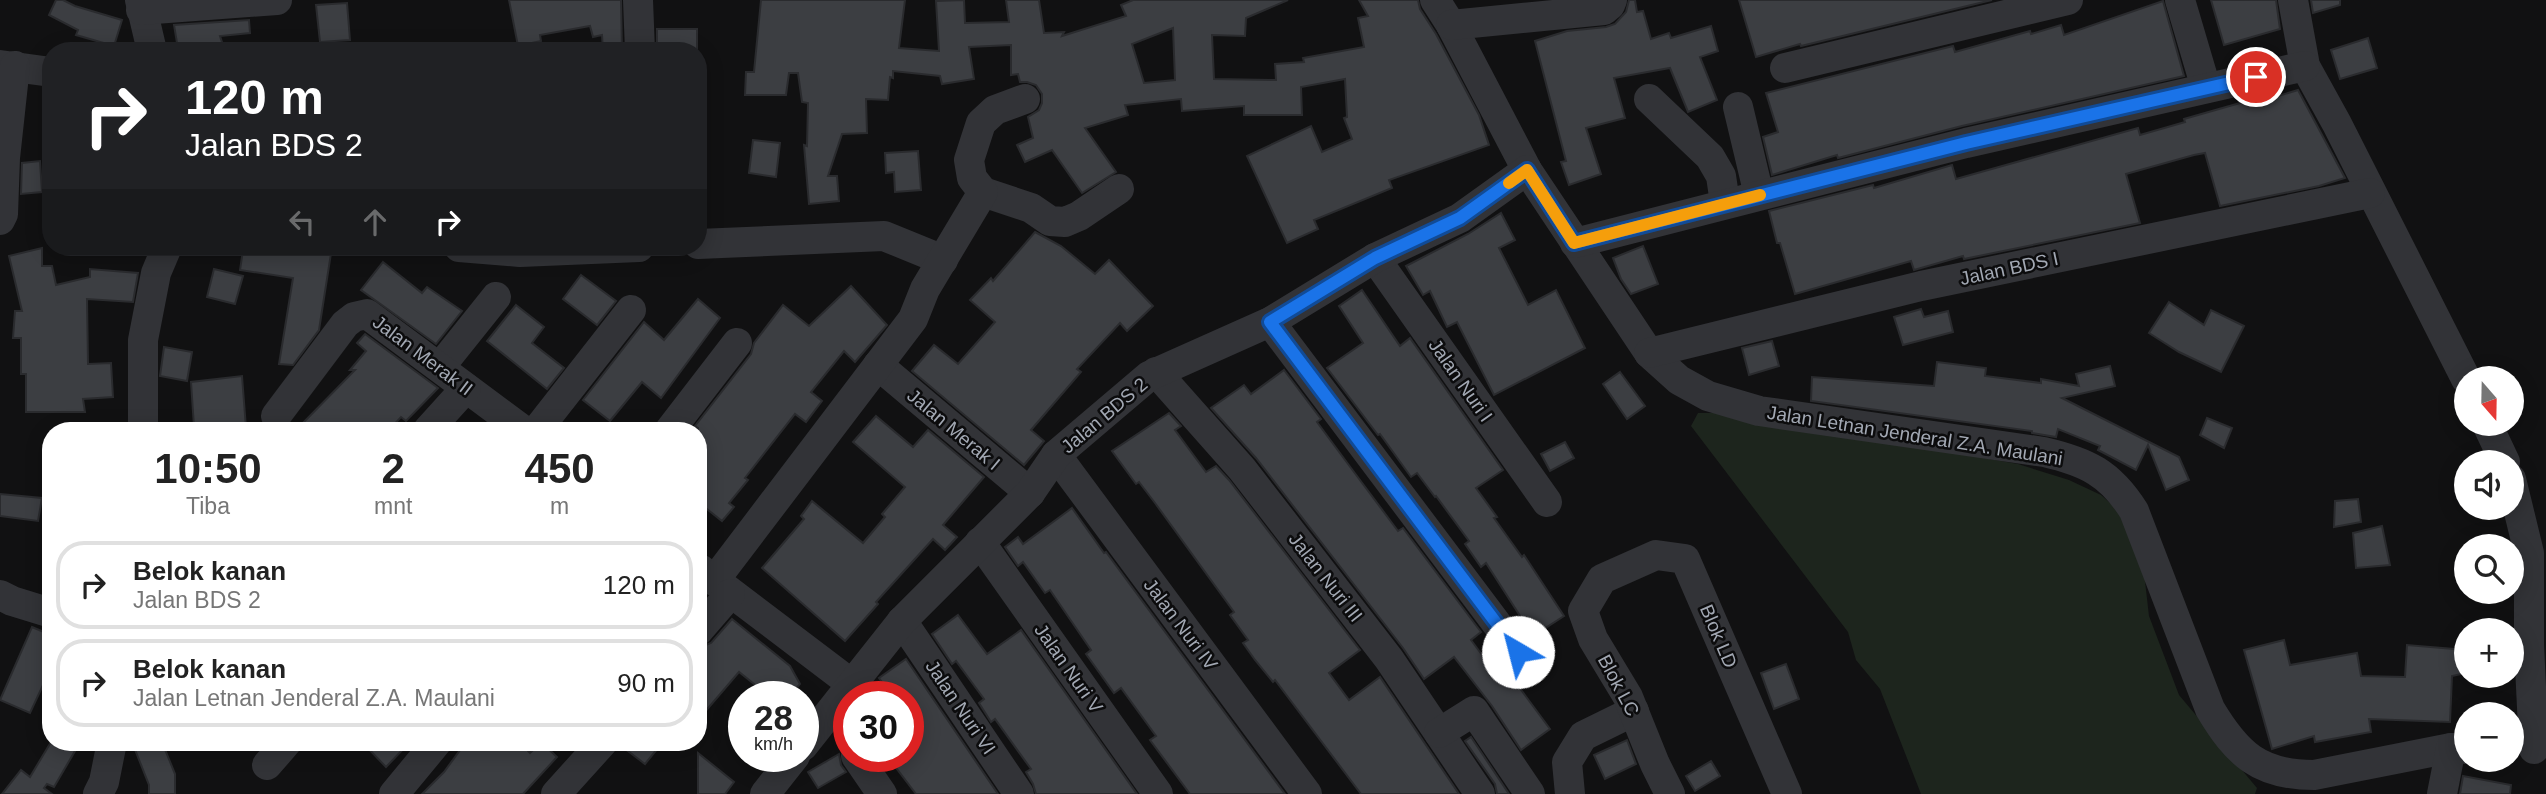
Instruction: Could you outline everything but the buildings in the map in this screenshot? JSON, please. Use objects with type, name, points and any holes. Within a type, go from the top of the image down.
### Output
[{"type":"street","points":[[150,42],[140,5],[277,0]]},
{"type":"street","points":[[638,0],[639,42]]},
{"type":"street","name":"Jalan Letnan Jenderal Z.A. Maulani","points":[[1435,0],[1451,25],[1527,170],[1649,353],[1679,380],[1709,396],[1759,411],[2044,452],[2071,458],[2101,472],[2121,490],[2134,511],[2210,709],[2223,731],[2239,748],[2254,762],[2269,770],[2293,775],[2314,775],[2454,749]]},
{"type":"street","points":[[1451,25],[1604,10],[1612,0]]},
{"type":"street","points":[[1785,68],[2068,0]]},
{"type":"street","points":[[2180,0],[2206,88]]},
{"type":"street","points":[[2293,0],[2305,66],[2459,366]]},
{"type":"street","points":[[0,220],[4,214],[8,66],[42,71]]},
{"type":"street","points":[[1574,243],[1966,143],[2305,66]]},
{"type":"street","points":[[1025,99],[995,110],[981,123],[969,160],[972,178],[983,192],[1031,208],[1050,221],[1065,222],[1079,216],[1119,189]]},
{"type":"street","points":[[1648,99],[1710,157],[1721,176],[1725,203]]},
{"type":"street","points":[[1738,107],[1759,195]]},
{"type":"street","name":"Jalan BDS 2","points":[[856,681],[902,621],[1030,493],[1056,455],[1156,372],[1270,322],[1375,258],[1460,218],[1527,170]]},
{"type":"street","points":[[707,603],[714,581],[913,319],[925,289],[983,192]]},
{"type":"street","name":"Jalan BDS I","points":[[1649,353],[1921,286],[2370,193]]},
{"type":"street","points":[[707,244],[884,236],[943,260]]},
{"type":"street","points":[[143,422],[143,340],[156,272],[163,256]]},
{"type":"street","name":"Jalan Nuri I","points":[[1375,258],[1546,502]]},
{"type":"street","points":[[440,367],[496,297]]},
{"type":"street","points":[[543,422],[631,310]]},
{"type":"street","name":"Jalan Merak II","points":[[276,416],[345,324],[362,314],[373,317],[512,422]]},
{"type":"street","points":[[1270,322],[1518,652]]},
{"type":"street","points":[[676,422],[737,343]]},
{"type":"street","name":"Jalan Merak I","points":[[878,365],[1030,493]]},
{"type":"street","name":"Jalan Nuri III","points":[[1156,372],[1242,469],[1389,659],[1480,794]]},
{"type":"street","points":[[435,422],[466,388]]},
{"type":"street","name":"Jalan Nuri IV","points":[[1056,455],[1307,794]]},
{"type":"street","points":[[2521,520],[2529,553],[2530,750]]},
{"type":"street","name":"Jalan Nuri V","points":[[980,542],[1158,794]]},
{"type":"street","name":"Blok LD","points":[[1602,579],[1656,555],[1685,559],[1787,794]]},
{"type":"street","name":"Blok LC","points":[[1602,579],[1583,611],[1593,639],[1628,697],[1670,794]]},
{"type":"street","points":[[714,581],[848,681]]},
{"type":"street","points":[[2,610],[12,601],[42,610]]},
{"type":"street","name":"Jalan Nuri VI","points":[[902,621],[1019,794]]},
{"type":"street","name":"Jalan BDS 2","points":[[819,726],[833,709]]},
{"type":"street","points":[[1438,733],[1474,711],[1530,794]]},
{"type":"street","points":[[1570,794],[1567,762],[1583,736],[1634,711]]},
{"type":"street","points":[[828,715],[833,722]]},
{"type":"street","points":[[98,794],[104,782],[110,751]]},
{"type":"street","points":[[267,765],[279,751]]},
{"type":"street","points":[[394,794],[430,751]]},
{"type":"street","points":[[555,794],[595,751]]},
{"type":"street","points":[[2442,794],[2454,762]]},
{"type":"street","points":[[765,794],[782,772]]},
{"type":"street","points":[[867,772],[882,794]]},
{"type":"shaded area","points":[[1698,413],[1725,413],[2018,464],[2069,480],[2101,495],[2127,518],[2143,564],[2149,616],[2179,695],[2257,788],[2255,794],[1921,794],[1880,689],[1856,660],[1848,632],[1691,426]]},
{"type":"slow traffic","points":[[1509,183],[1527,170],[1574,243],[1760,195]]},
{"type":"route","points":[[1518,652],[1270,322],[1375,258],[1460,218],[1527,170],[1574,243],[1966,143],[2256,77]]}]
